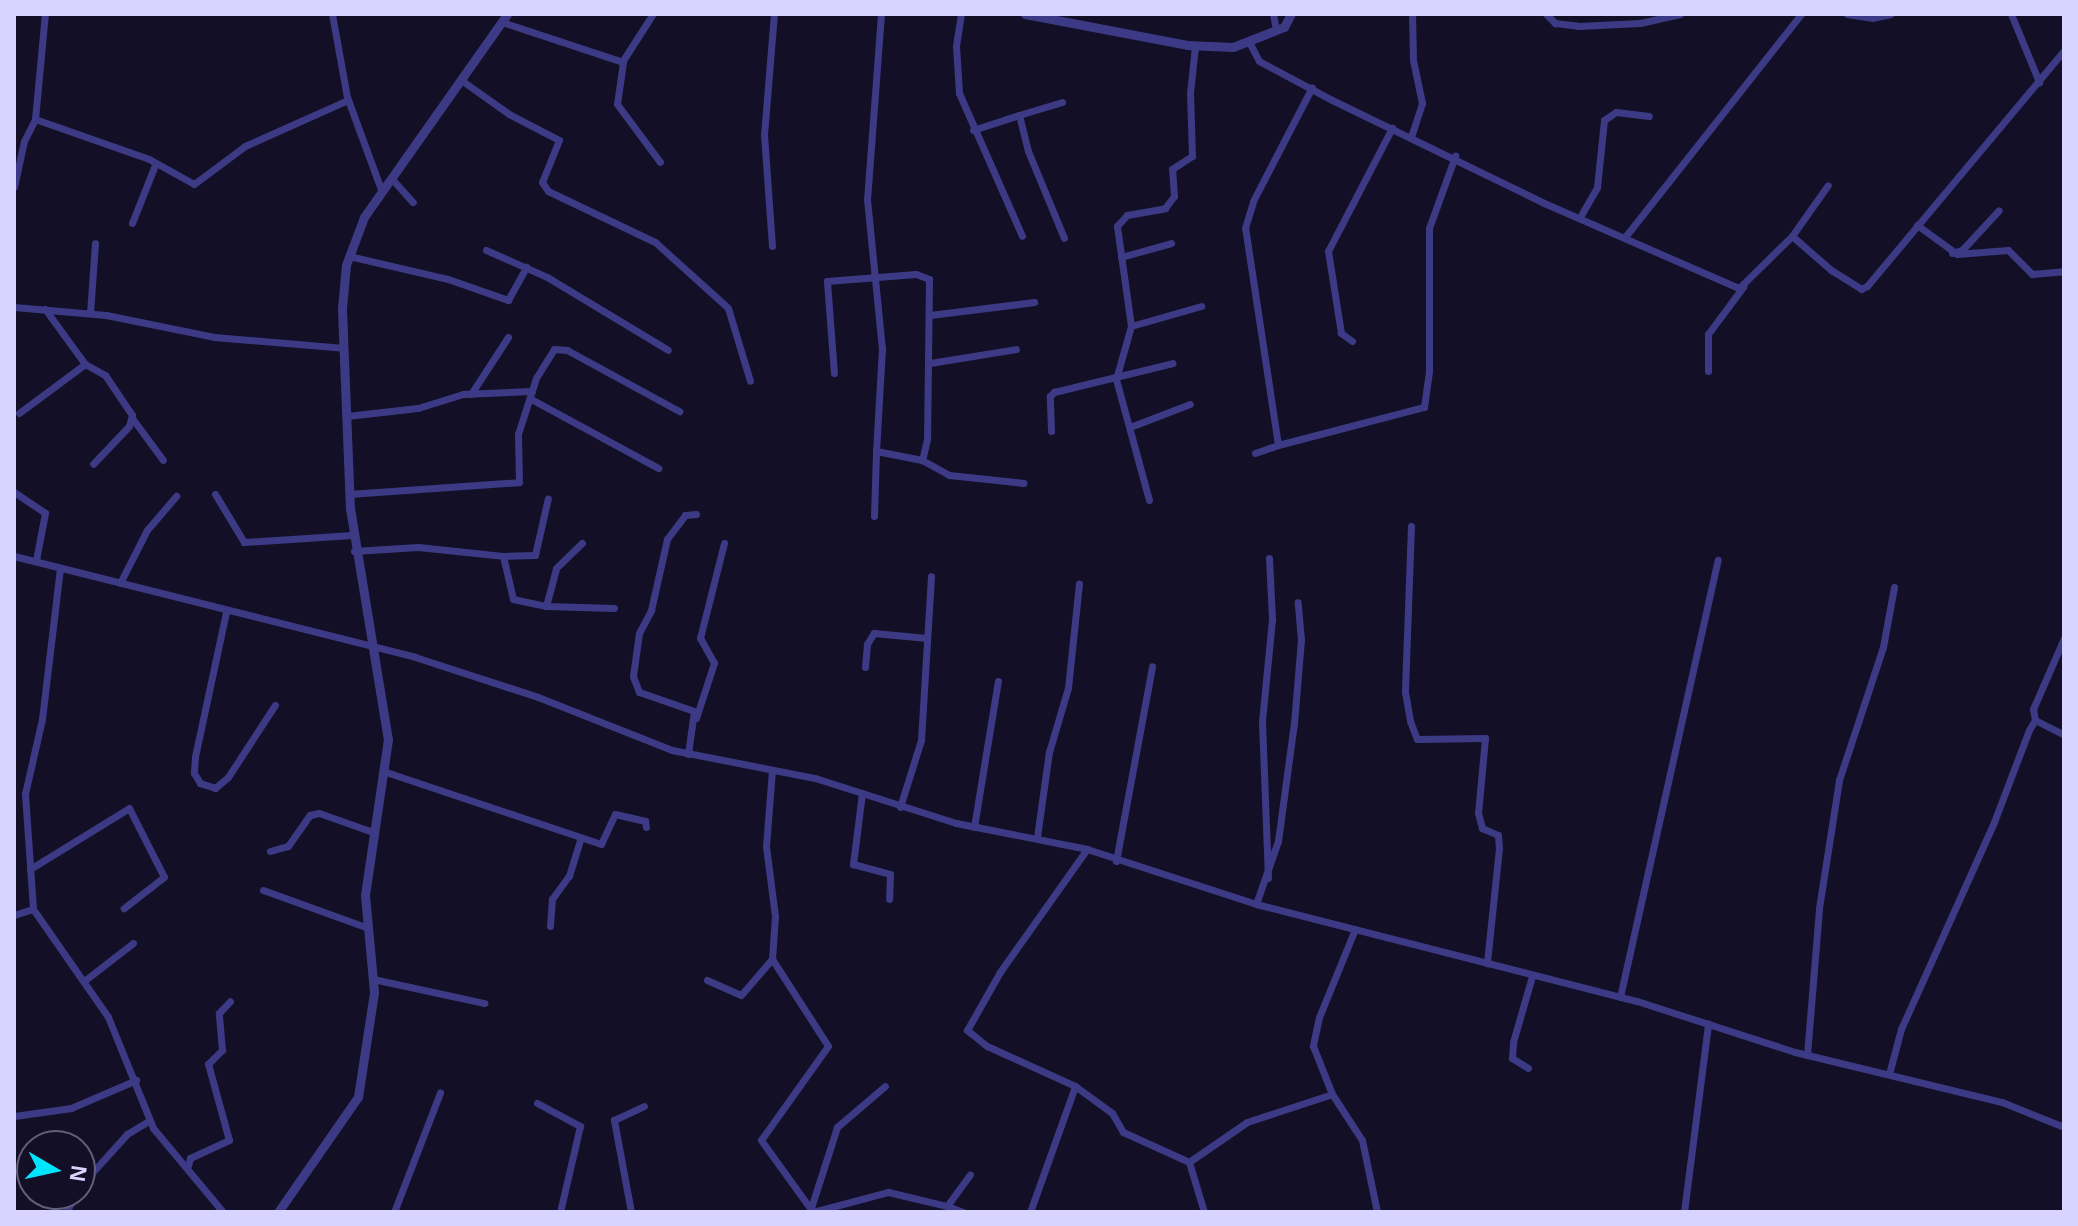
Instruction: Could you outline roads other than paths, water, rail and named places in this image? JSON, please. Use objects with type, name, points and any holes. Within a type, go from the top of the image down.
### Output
[{"type":"street","points":[[14,187],[35,119],[45,14]]},
{"type":"street","points":[[332,14],[348,100],[382,192]]},
{"type":"street","points":[[772,246],[764,148],[774,14]]},
{"type":"street","points":[[874,516],[882,348],[867,199],[881,14]]},
{"type":"street","points":[[961,14],[956,77],[973,130],[1022,236]]},
{"type":"street","points":[[1025,14],[1195,46],[1233,47],[1284,27],[1291,14]]},
{"type":"street","points":[[1086,25],[1088,14]]},
{"type":"street","points":[[1273,14],[1276,29]]},
{"type":"street","points":[[1411,137],[1422,103],[1413,60],[1412,14]]},
{"type":"street","points":[[1546,14],[1555,23],[1578,26],[1640,23],[1680,14]]},
{"type":"street","points":[[1625,237],[1801,14]]},
{"type":"street","points":[[1847,14],[1872,18],[1891,14]]},
{"type":"street","points":[[2011,14],[2039,82]]},
{"type":"street","points":[[652,15],[622,62],[617,104],[660,162]]},
{"type":"street","points":[[278,1212],[358,1097],[373,979],[366,927],[373,832],[383,771],[386,727],[369,645],[352,535],[342,308],[349,256],[364,217],[505,18],[622,62]]},
{"type":"street","points":[[1249,42],[1259,61],[1392,128],[1717,282],[1743,287]]},
{"type":"street","points":[[1149,500],[1116,379],[1131,326],[1117,226],[1127,215],[1165,208],[1174,196],[1172,169],[1192,156],[1190,93],[1195,46]]},
{"type":"street","points":[[1792,236],[1861,289],[2064,50]]},
{"type":"street","points":[[461,80],[509,114],[559,140],[542,182],[548,191],[655,242],[728,308],[750,381]]},
{"type":"street","points":[[1278,445],[1245,228],[1253,201],[1312,87]]},
{"type":"street","points":[[35,119],[155,165],[195,184],[245,146],[348,100]]},
{"type":"street","points":[[973,130],[1062,102]]},
{"type":"street","points":[[1580,217],[1597,187],[1604,120],[1616,112],[1649,116]]},
{"type":"street","points":[[1019,115],[1028,151],[1064,238]]},
{"type":"street","points":[[1352,341],[1339,325],[1328,251],[1392,128]]},
{"type":"street","points":[[1255,453],[1424,407],[1429,370],[1429,228],[1455,156]]},
{"type":"street","points":[[132,223],[155,165]]},
{"type":"street","points":[[392,179],[413,202]]},
{"type":"street","points":[[1708,371],[1708,334],[1743,287],[1792,236],[1828,185]]},
{"type":"street","points":[[1952,253],[1962,250],[1999,210]]},
{"type":"street","points":[[1917,225],[1952,253],[1966,256],[2008,250],[2032,274],[2064,271]]},
{"type":"street","points":[[90,313],[95,243]]},
{"type":"street","points":[[1121,257],[1171,243]]},
{"type":"street","points":[[486,250],[526,267],[668,350]]},
{"type":"street","points":[[349,256],[448,279],[508,300],[526,267]]},
{"type":"street","points":[[834,373],[827,281],[925,276],[931,283],[930,363],[922,460]]},
{"type":"street","points":[[930,315],[1034,302]]},
{"type":"street","points":[[1131,326],[1201,306]]},
{"type":"street","points":[[14,307],[90,313],[214,337],[344,348]]},
{"type":"street","points":[[45,309],[85,364],[105,375],[163,460]]},
{"type":"street","points":[[471,394],[508,337]]},
{"type":"street","points":[[349,494],[519,482],[518,434],[531,395],[554,349],[563,349],[679,411]]},
{"type":"street","points":[[930,363],[1016,349]]},
{"type":"street","points":[[1051,431],[1051,394],[1173,363]]},
{"type":"street","points":[[19,413],[85,364]]},
{"type":"street","points":[[347,416],[418,408],[471,394],[531,395],[658,468]]},
{"type":"street","points":[[1130,427],[1190,404]]},
{"type":"street","points":[[93,464],[132,418]]},
{"type":"street","points":[[876,451],[922,460],[949,475],[1024,483]]},
{"type":"street","points":[[14,492],[45,513],[36,560]]},
{"type":"street","points":[[215,494],[244,542],[352,535]]},
{"type":"street","points":[[120,583],[147,530],[176,496]]},
{"type":"street","points":[[354,551],[418,547],[503,556],[535,555],[548,498]]},
{"type":"street","points":[[696,514],[685,515],[667,539],[651,610],[639,633],[633,676],[639,692],[694,711],[696,720]]},
{"type":"street","points":[[1411,526],[1405,692],[1410,721],[1417,739],[1485,738],[1478,813],[1482,828],[1498,835],[1499,848],[1487,963]]},
{"type":"street","points":[[546,606],[556,568],[582,543]]},
{"type":"street","points":[[688,754],[714,663],[700,638],[724,543]]},
{"type":"street","points":[[14,556],[226,612],[369,645],[479,676],[688,754],[772,770],[974,827],[1087,849],[1116,861],[1256,904],[1620,997],[1807,1055],[2034,1112],[2064,1127]]},
{"type":"street","points":[[503,556],[510,596],[546,606],[614,608]]},
{"type":"street","points":[[1268,878],[1262,721],[1272,619],[1269,558]]},
{"type":"street","points":[[1620,997],[1718,560]]},
{"type":"street","points":[[60,568],[42,719],[25,794],[33,909],[108,1017],[136,1080],[149,1121],[223,1212]]},
{"type":"street","points":[[900,807],[921,740],[931,576]]},
{"type":"street","points":[[1037,837],[1049,752],[1068,688],[1079,584]]},
{"type":"street","points":[[1807,1055],[1819,908],[1839,780],[1883,647],[1894,587]]},
{"type":"street","points":[[1256,904],[1268,878],[1294,723],[1298,602]]},
{"type":"street","points":[[226,612],[195,757],[194,773],[200,783],[215,788],[228,777],[275,705]]},
{"type":"street","points":[[865,667],[874,633],[927,638]]},
{"type":"street","points":[[1889,1074],[1901,1029],[2035,720],[2033,709],[2064,638]]},
{"type":"street","points":[[1116,861],[1152,666]]},
{"type":"street","points":[[974,827],[998,681]]},
{"type":"street","points":[[2035,720],[2064,735]]},
{"type":"street","points":[[707,980],[741,995],[772,959],[775,916],[766,846],[772,770]]},
{"type":"street","points":[[383,771],[580,839],[604,844],[618,813],[645,821],[646,827]]},
{"type":"street","points":[[862,793],[853,864],[890,874],[889,899]]},
{"type":"street","points":[[30,869],[129,808],[164,877],[124,908]]},
{"type":"street","points":[[270,851],[288,846],[310,815],[319,813],[373,832]]},
{"type":"street","points":[[550,926],[552,899],[569,876],[580,839]]},
{"type":"street","points":[[1087,849],[1000,972],[967,1030],[987,1046],[1075,1086],[1112,1113],[1123,1132],[1189,1162],[1204,1212]]},
{"type":"street","points":[[263,890],[366,927]]},
{"type":"street","points":[[14,915],[33,909]]},
{"type":"street","points":[[1355,929],[1319,1017],[1313,1046],[1332,1094],[1362,1140],[1377,1212]]},
{"type":"street","points":[[84,981],[133,943]]},
{"type":"street","points":[[772,959],[828,1046],[761,1140],[813,1211]]},
{"type":"street","points":[[1528,1068],[1512,1058],[1513,1042],[1532,976]]},
{"type":"street","points":[[373,979],[484,1003]]},
{"type":"street","points":[[188,1166],[190,1158],[229,1140],[208,1060],[222,1050],[219,1013],[230,1001]]},
{"type":"street","points":[[1684,1212],[1708,1024]]},
{"type":"street","points":[[14,1116],[71,1108],[136,1080]]},
{"type":"street","points":[[813,1211],[837,1127],[885,1086]]},
{"type":"street","points":[[1030,1212],[1075,1086]]},
{"type":"street","points":[[394,1212],[440,1093]]},
{"type":"street","points":[[1189,1162],[1247,1122],[1332,1094]]},
{"type":"street","points":[[537,1103],[580,1126],[560,1212]]},
{"type":"street","points":[[631,1212],[614,1120],[644,1106]]},
{"type":"street","points":[[96,1168],[127,1134],[149,1121]]},
{"type":"street","points":[[947,1206],[970,1174]]},
{"type":"street","points":[[813,1211],[888,1192],[963,1212]]}]
